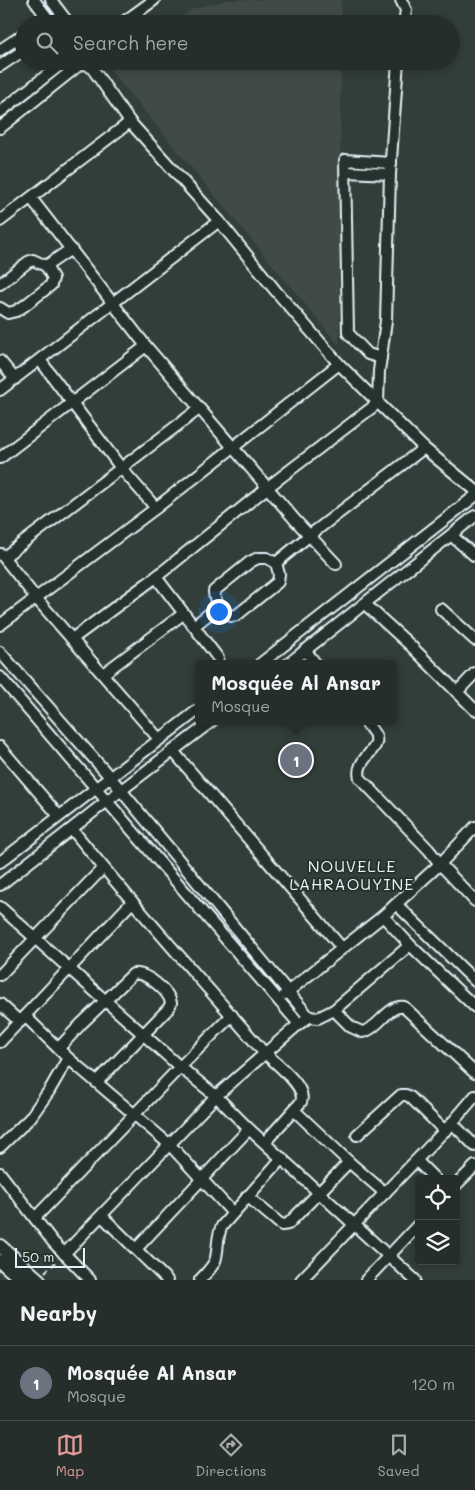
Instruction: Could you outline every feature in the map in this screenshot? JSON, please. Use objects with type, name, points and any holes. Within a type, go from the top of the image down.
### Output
[{"type":"main road","points":[[0,1246],[38,1279]]},
{"type":"main road","points":[[0,1261],[22,1280]]},
{"type":"street","points":[[34,0],[45,15]]},
{"type":"street","points":[[51,0],[61,15]]},
{"type":"street","points":[[133,15],[154,0]]},
{"type":"street","points":[[401,0],[406,10],[405,15]]},
{"type":"street","points":[[54,15],[58,9]]},
{"type":"street","points":[[0,50],[15,40]]},
{"type":"street","points":[[0,66],[15,56]]},
{"type":"street","points":[[0,112],[54,70]]},
{"type":"street","points":[[0,128],[78,70]]},
{"type":"street","points":[[92,70],[130,122],[219,221],[339,364],[424,448],[475,490]]},
{"type":"street","points":[[72,639],[156,577],[268,487],[378,403],[386,321],[390,174],[397,70]]},
{"type":"street","points":[[0,221],[130,122]]},
{"type":"street","points":[[381,358],[368,354],[348,333],[345,160],[391,162]]},
{"type":"street","points":[[346,172],[390,174]]},
{"type":"street","points":[[31,198],[146,346],[336,564]]},
{"type":"street","points":[[0,390],[219,221]]},
{"type":"street","points":[[46,266],[71,250]]},
{"type":"street","points":[[0,284],[30,261],[36,260],[46,266],[53,278],[51,285],[16,311],[8,313],[0,308]]},
{"type":"street","points":[[0,458],[146,346]]},
{"type":"street","points":[[40,360],[121,468],[156,508]]},
{"type":"street","points":[[0,361],[15,379]]},
{"type":"street","points":[[0,626],[156,508],[339,364]]},
{"type":"street","points":[[159,739],[36,598],[2,555],[199,409]]},
{"type":"street","points":[[276,563],[310,534],[424,448]]},
{"type":"street","points":[[265,660],[475,496]]},
{"type":"street","points":[[293,660],[475,516]]},
{"type":"street","points":[[452,536],[475,556]]},
{"type":"street","points":[[262,558],[276,563],[279,574],[278,582],[249,606],[233,616],[228,615],[220,606],[214,597],[214,591],[250,562],[262,558]]},
{"type":"street","points":[[156,577],[218,658]]},
{"type":"street","points":[[364,604],[410,645],[475,710]]},
{"type":"street","points":[[194,626],[220,606]]},
{"type":"street","points":[[441,609],[475,640]]},
{"type":"street","points":[[103,674],[183,614]]},
{"type":"street","points":[[305,650],[313,660]]},
{"type":"street","points":[[0,652],[110,777],[309,1017]]},
{"type":"street","points":[[456,692],[475,673]]},
{"type":"street","points":[[0,677],[299,1024]]},
{"type":"street","points":[[0,862],[195,712]]},
{"type":"street","points":[[0,885],[106,801],[207,725]]},
{"type":"street","points":[[368,725],[376,736],[376,742],[374,748],[358,767],[360,778],[429,850],[475,902]]},
{"type":"street","points":[[0,747],[59,816]]},
{"type":"street","points":[[172,751],[342,948]]},
{"type":"street","points":[[278,999],[384,916],[440,864],[475,827]]},
{"type":"street","points":[[72,829],[132,902],[265,1053],[299,1086],[302,1099],[295,1110],[265,1142]]},
{"type":"street","points":[[0,975],[103,868]]},
{"type":"street","points":[[0,1042],[132,902]]},
{"type":"street","points":[[396,904],[475,981]]},
{"type":"street","points":[[0,907],[104,1001],[216,1096],[415,1280]]},
{"type":"street","points":[[384,916],[475,1007]]},
{"type":"street","points":[[64,1254],[216,1096],[299,1024],[309,1017],[318,1018],[334,1010],[410,944]]},
{"type":"street","points":[[59,1048],[104,1001],[130,976],[136,973],[145,975],[168,994],[171,1003],[169,1008],[97,1082]]},
{"type":"street","points":[[0,1004],[59,1048],[68,1058],[170,1145],[232,1212]]},
{"type":"street","points":[[334,1010],[351,1027],[358,1032],[362,1032],[372,1028],[395,1008],[404,1007],[475,1073]]},
{"type":"street","points":[[35,1218],[232,1015]]},
{"type":"street","points":[[0,1147],[30,1118],[49,1091],[68,1058]]},
{"type":"street","points":[[357,1136],[401,1095],[410,1097],[475,1146]]},
{"type":"street","points":[[306,1278],[354,1225],[417,1161],[475,1096]]},
{"type":"street","points":[[295,1110],[349,1162],[385,1193]]},
{"type":"street","points":[[136,1249],[249,1128]]},
{"type":"street","points":[[200,1280],[216,1259],[220,1230],[232,1212],[282,1158]]},
{"type":"street","points":[[417,1161],[431,1175]]},
{"type":"street","points":[[247,1196],[282,1225],[292,1221],[349,1162]]},
{"type":"street","points":[[460,1181],[475,1166]]},
{"type":"street","points":[[0,1173],[64,1254],[90,1280]]},
{"type":"street","points":[[102,1216],[167,1280]]},
{"type":"street","points":[[366,1280],[415,1228]]},
{"type":"path","points":[[38,1279],[64,1254]]},
{"type":"shaded area","points":[[226,0],[341,0],[341,15],[183,15],[192,9]]},
{"type":"shaded area","points":[[110,70],[341,70],[339,345]]},
{"type":"place","name":"Mosquée Al Ansar","points":[[296,760]]},
{"type":"district","name":"NOUVELLE LAHRAOUYINE","points":[[352,874]]}]
